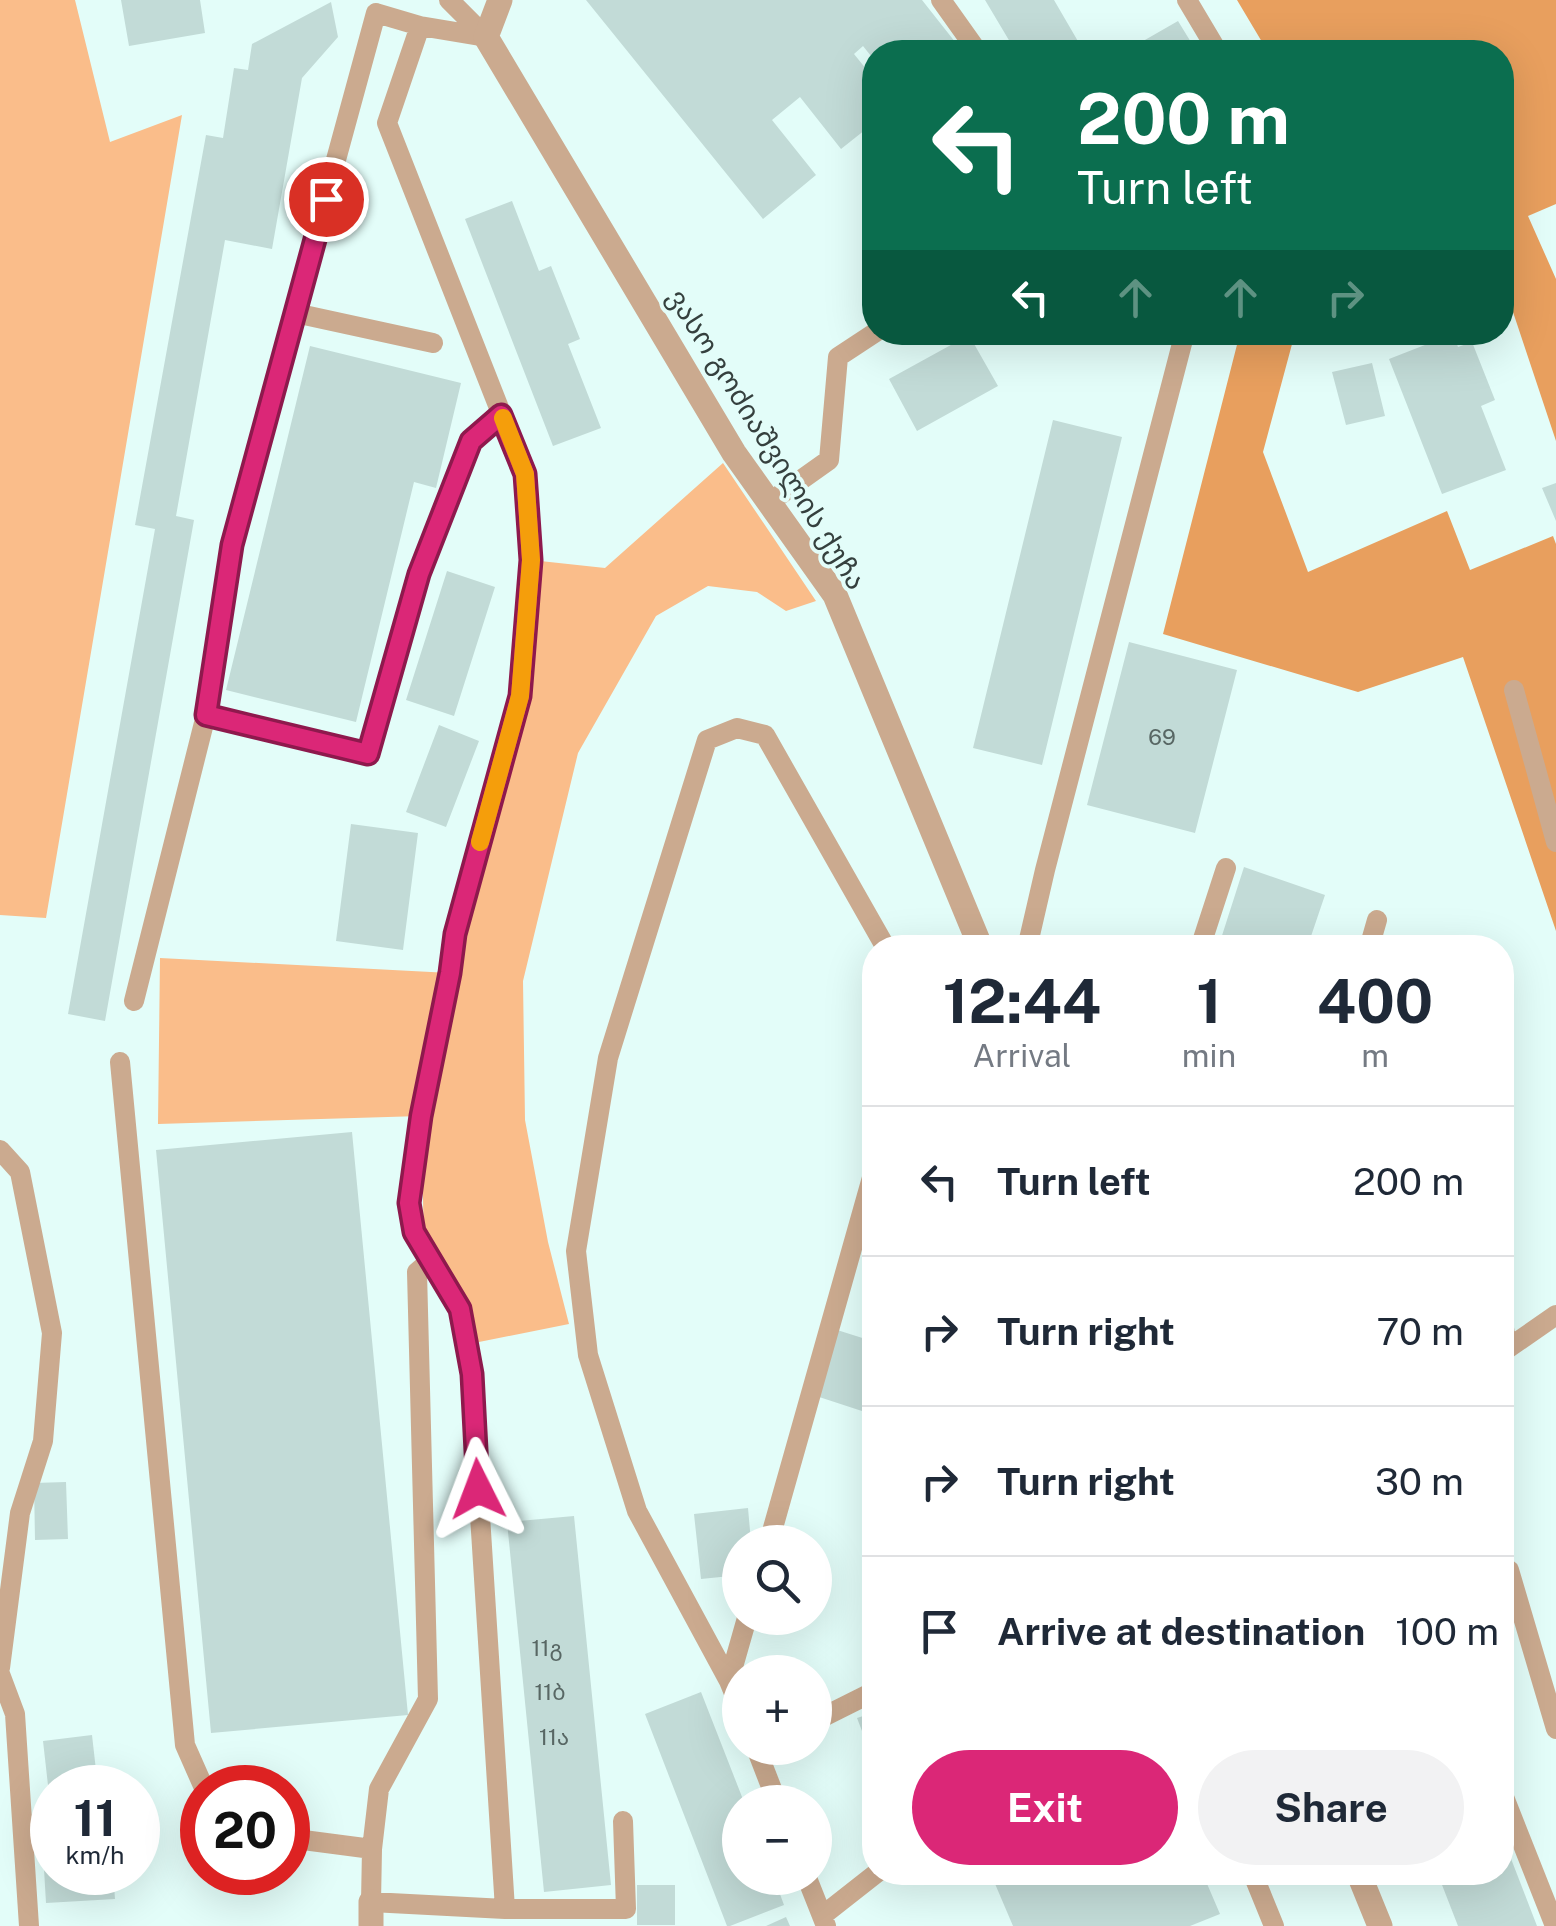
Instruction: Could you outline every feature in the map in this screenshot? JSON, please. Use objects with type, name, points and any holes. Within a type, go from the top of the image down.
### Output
[{"type":"street","points":[[486,37],[500,0]]},
{"type":"street","name":"ვასო გოძიაშვილის ქუჩა","points":[[486,37],[734,453],[835,595],[976,935]]},
{"type":"street","points":[[1363,1885],[1380,1926]]},
{"type":"lane","points":[[449,0],[486,37]]},
{"type":"lane","points":[[941,0],[969,40]]},
{"type":"lane","points":[[1188,0],[1211,40]]},
{"type":"lane","points":[[134,1001],[206,715],[232,545],[376,13],[420,26],[486,37]]},
{"type":"lane","points":[[420,26],[387,124],[525,474],[531,560],[520,696],[455,934],[409,1203],[414,1232],[460,1309],[472,1374],[505,1909]]},
{"type":"lane","points":[[294,313],[433,343]]},
{"type":"lane","points":[[770,502],[830,460],[838,358],[862,342]]},
{"type":"lane","points":[[1029,935],[1182,345]]},
{"type":"lane","points":[[206,715],[368,754],[419,574],[471,441],[501,415]]},
{"type":"lane","points":[[1514,690],[1556,842]]},
{"type":"lane","points":[[722,1668],[637,1511],[588,1355],[576,1251],[608,1058],[707,740],[738,728],[765,735],[879,935]]},
{"type":"lane","points":[[1204,935],[1226,868]]},
{"type":"lane","points":[[1373,935],[1377,920]]},
{"type":"lane","points":[[120,1062],[185,1745],[194,1765]]},
{"type":"lane","points":[[0,1150],[20,1172],[52,1333],[43,1441],[20,1513],[0,1671],[15,1714],[30,1926]]},
{"type":"lane","points":[[773,1525],[862,1213]]},
{"type":"lane","points":[[432,1260],[416,1272],[428,1699],[378,1789],[371,1914],[626,1909],[624,1821]]},
{"type":"lane","points":[[1514,1346],[1556,1315]]},
{"type":"lane","points":[[1514,1587],[1556,1729]]},
{"type":"lane","points":[[832,1712],[862,1698]]},
{"type":"lane","points":[[1514,1822],[1556,1926]]},
{"type":"lane","points":[[310,1841],[372,1849]]},
{"type":"lane","points":[[814,1895],[824,1921],[864,1885]]},
{"type":"lane","points":[[1257,1885],[1274,1926]]},
{"type":"shaded area","points":[[0,0],[75,0],[110,142],[182,115],[46,918],[0,915]]},
{"type":"shaded area","points":[[1237,0],[1556,0],[1556,204],[1528,216],[1556,279],[1556,441],[1514,315],[1514,40],[1261,40]]},
{"type":"shaded area","points":[[1237,345],[1292,345],[1263,452],[1308,572],[1447,511],[1470,570],[1553,536],[1556,931],[1463,657],[1358,692],[1163,634]]},
{"type":"shaded area","points":[[723,463],[816,601],[786,611],[757,592],[708,586],[656,616],[578,753],[523,981],[525,1120],[548,1242],[569,1324],[474,1343],[424,1242],[421,1116],[158,1124],[160,958],[450,973],[520,696],[531,560],[605,568]]},
{"type":"building","points":[[121,0],[200,0],[205,33],[129,46]]},
{"type":"building","points":[[586,0],[922,0],[954,40],[862,40],[862,47],[854,54],[862,64],[862,132],[841,149],[800,97],[772,120],[816,175],[763,219]]},
{"type":"building","points":[[985,0],[1054,0],[1077,40],[1009,40]]},
{"type":"building","points":[[331,2],[338,37],[302,78],[272,249],[225,240],[176,516],[194,520],[105,1021],[68,1014],[155,529],[135,525],[206,135],[223,138],[234,68],[248,70],[252,44]]},
{"type":"building","points":[[1178,21],[1190,40],[1145,40]]},
{"type":"building","points":[[512,201],[539,271],[551,266],[580,339],[568,344],[601,428],[553,446],[465,219]]},
{"type":"building","points":[[951,345],[975,345],[998,386],[917,431],[889,379]]},
{"type":"building","points":[[1425,345],[1473,345],[1495,400],[1481,406],[1506,470],[1442,494],[1389,359]]},
{"type":"building","points":[[310,346],[461,383],[436,488],[414,482],[356,722],[226,690]]},
{"type":"building","points":[[1372,363],[1385,416],[1346,425],[1332,372]]},
{"type":"building","points":[[1053,420],[1122,437],[1042,765],[973,748]]},
{"type":"building","points":[[1556,483],[1556,521],[1542,488]]},
{"type":"building","points":[[447,571],[495,587],[454,716],[406,700]]},
{"type":"building","points":[[1129,642],[1237,670],[1195,833],[1087,805]]},
{"type":"building","points":[[439,725],[479,741],[446,827],[406,812]]},
{"type":"building","points":[[351,824],[418,833],[403,950],[336,941]]},
{"type":"building","points":[[1244,867],[1325,895],[1311,935],[1222,935]]},
{"type":"building","points":[[352,1132],[408,1715],[211,1733],[156,1150]]},
{"type":"building","points":[[834,1329],[862,1338],[862,1411],[813,1395]]},
{"type":"building","points":[[66,1482],[68,1539],[35,1540],[34,1483]]},
{"type":"building","points":[[748,1508],[750,1525],[722,1525],[722,1577],[701,1579],[694,1514]]},
{"type":"building","points":[[574,1516],[611,1885],[544,1892],[507,1522]]},
{"type":"building","points":[[701,1692],[722,1746],[722,1765],[730,1765],[737,1785],[722,1785],[722,1895],[780,1895],[784,1905],[727,1926],[645,1714]]},
{"type":"building","points":[[92,1735],[95,1765],[46,1765],[43,1741]]},
{"type":"building","points":[[1514,1866],[1537,1926],[1458,1926],[1442,1885],[1514,1885]]},
{"type":"building","points":[[637,1885],[675,1885],[675,1925],[637,1925]]},
{"type":"building","points":[[996,1885],[1208,1885],[1220,1914],[1190,1926],[1013,1926]]},
{"type":"building","points":[[46,1895],[115,1895],[115,1899],[46,1903]]},
{"type":"building","points":[[786,1917],[790,1926],[766,1926]]},
{"type":"slow traffic","points":[[480,842],[520,696],[531,560],[525,474],[503,418]]},
{"type":"route","points":[[326,199],[232,545],[206,715],[368,754],[419,574],[471,441],[501,415],[525,474],[531,560],[520,696],[455,934],[409,1203],[414,1232],[460,1309],[472,1374],[478,1489]]}]
